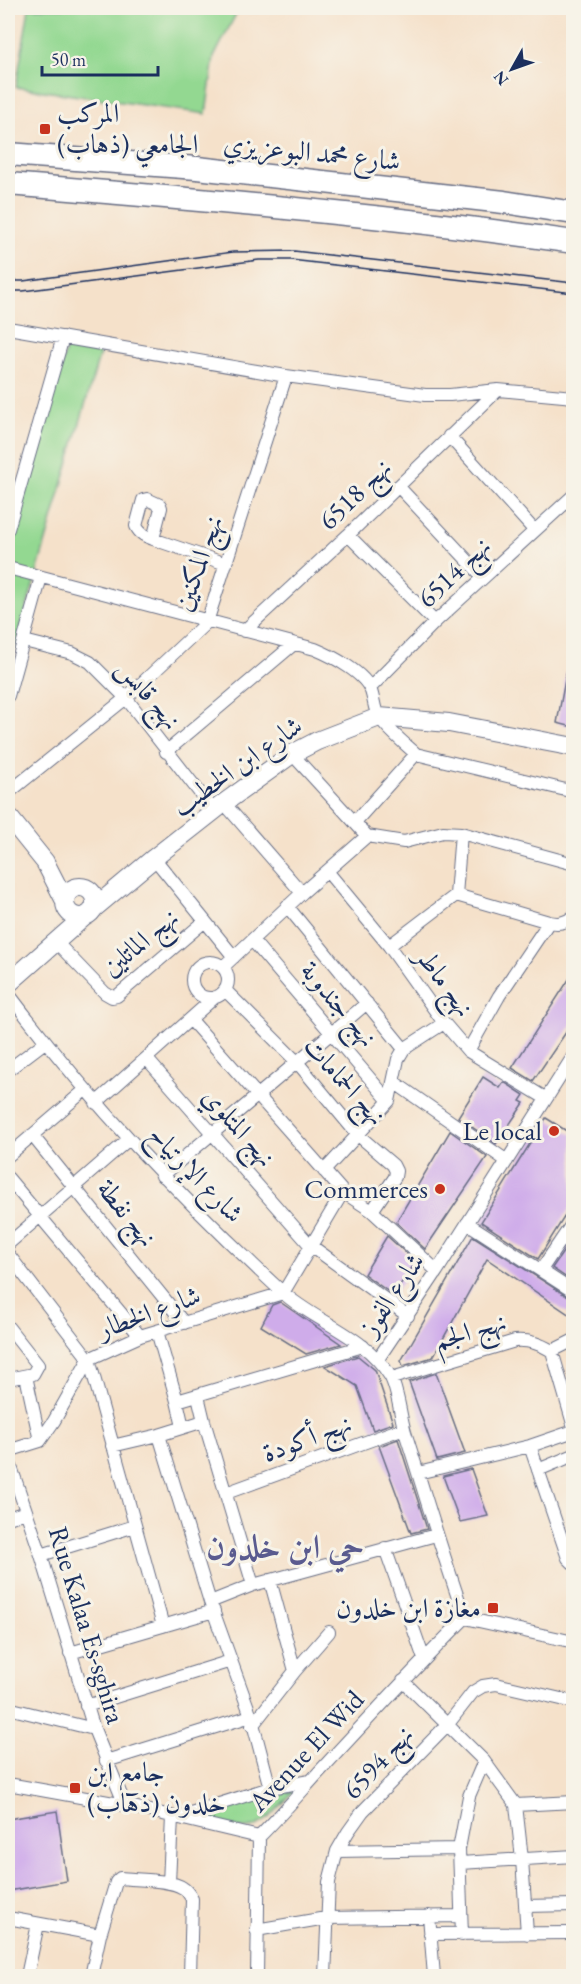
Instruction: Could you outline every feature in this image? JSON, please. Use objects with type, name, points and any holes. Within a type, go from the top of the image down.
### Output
[{"type":"highway","points":[[8,149],[54,159]]},
{"type":"highway","name":"شارع محمد البوعزيزي","points":[[8,154],[197,168],[504,202],[573,213]]},
{"type":"highway","points":[[8,184],[198,199],[573,242]]},
{"type":"street","points":[[8,328],[286,376],[425,395],[498,390],[573,397]]},
{"type":"street","points":[[8,529],[63,337]]},
{"type":"street","name":"نهج المكنين","points":[[8,793],[126,698],[207,622],[286,376]]},
{"type":"street","name":"نهج 6518","points":[[244,631],[348,535],[498,390]]},
{"type":"street","points":[[449,436],[534,530]]},
{"type":"street","points":[[398,486],[483,577]]},
{"type":"street","name":"نهج 6514","points":[[370,688],[435,622],[573,495]]},
{"type":"street","points":[[348,535],[435,622]]},
{"type":"street","points":[[153,539],[226,564]]},
{"type":"street","points":[[8,568],[327,654],[356,673],[370,688],[379,717],[400,741],[416,754],[573,792]]},
{"type":"street","points":[[8,696],[41,577]]},
{"type":"street","name":"نهج قابس","points":[[24,641],[72,653],[85,659],[126,698],[166,752],[302,893]]},
{"type":"street","points":[[166,752],[294,644]]},
{"type":"street","name":"شارع ابن الخطيب","points":[[8,984],[154,858],[292,754],[317,741],[379,717],[449,723],[573,747]]},
{"type":"street","points":[[292,754],[367,836],[404,842],[443,832],[461,833],[573,864]]},
{"type":"street","points":[[355,822],[416,754]]},
{"type":"street","points":[[8,816],[45,862],[73,916],[88,913],[94,898],[84,888],[45,862]]},
{"type":"street","points":[[389,946],[456,895],[461,833]]},
{"type":"street","points":[[223,967],[287,906],[367,836]]},
{"type":"street","points":[[154,858],[234,957]]},
{"type":"street","name":"نهج ماطر","points":[[327,871],[389,946],[444,1023],[468,1051],[545,1098]]},
{"type":"street","points":[[60,938],[65,904],[70,891],[120,885]]},
{"type":"street","points":[[456,895],[560,924],[573,916]]},
{"type":"street","points":[[287,906],[404,1049]]},
{"type":"street","name":"نهج الماتلين","points":[[60,938],[105,993],[112,997],[117,996],[205,921]]},
{"type":"street","points":[[468,1051],[499,996],[549,922]]},
{"type":"street","name":"نهج جندوبة","points":[[252,940],[333,1032],[389,1101]]},
{"type":"street","points":[[96,1103],[220,994],[228,981],[223,967],[218,963],[205,963],[195,970],[192,982],[198,993],[203,996],[220,994]]},
{"type":"street","name":"شارع الإرتياح","points":[[8,993],[85,1090],[162,1176],[283,1293],[363,1346],[378,1359]]},
{"type":"street","name":"نهج الحمامات","points":[[220,994],[297,1062],[357,1134],[393,1165],[396,1171],[395,1177],[372,1211]]},
{"type":"street","points":[[162,1176],[367,1003]]},
{"type":"street","points":[[191,1020],[343,1192],[372,1211],[437,1271]]},
{"type":"street","points":[[324,1171],[389,1101],[398,1059],[404,1049],[444,1023]]},
{"type":"street","points":[[8,1070],[45,1042]]},
{"type":"street","name":"شارع الفوز","points":[[465,1618],[436,1535],[404,1428],[392,1378],[378,1359],[437,1271],[573,1055]]},
{"type":"street","name":"نهج المتلوي","points":[[147,1059],[310,1245],[408,1316]]},
{"type":"street","points":[[394,1082],[507,1161]]},
{"type":"street","points":[[8,1156],[85,1090]]},
{"type":"street","name":"نهج نفطة","points":[[32,1135],[184,1323]]},
{"type":"street","points":[[8,1244],[40,1214],[129,1140]]},
{"type":"street","points":[[8,1178],[140,1336]]},
{"type":"street","points":[[283,1293],[343,1192]]},
{"type":"street","points":[[541,1270],[573,1221]]},
{"type":"street","points":[[467,1223],[573,1292]]},
{"type":"street","points":[[8,1254],[89,1359],[163,1626]]},
{"type":"street","name":"شارع الخطار","points":[[40,1441],[89,1359],[140,1336],[283,1293]]},
{"type":"street","points":[[8,1327],[38,1365],[33,1374],[8,1379]]},
{"type":"street","points":[[157,1331],[183,1427]]},
{"type":"street","name":"نهج الجم","points":[[392,1378],[515,1341],[525,1340],[541,1344],[552,1351]]},
{"type":"street","points":[[418,1473],[530,1446],[573,1429],[552,1351],[573,1340]]},
{"type":"street","points":[[177,1401],[363,1346]]},
{"type":"street","points":[[8,1451],[40,1441],[26,1376]]},
{"type":"street","points":[[198,1396],[253,1585]]},
{"type":"street","points":[[112,1446],[204,1421]]},
{"type":"street","name":"نهج أكودة","points":[[226,1493],[404,1428]]},
{"type":"street","points":[[159,1435],[212,1607],[252,1721],[270,1788]]},
{"type":"street","points":[[530,1446],[568,1558],[573,1564]]},
{"type":"street","points":[[538,1470],[573,1455]]},
{"type":"street","name":"Rue Kalaa Es-sghira","points":[[8,1458],[41,1555],[86,1706],[125,1805]]},
{"type":"street","points":[[8,1518],[26,1512]]},
{"type":"street","points":[[41,1555],[135,1526]]},
{"type":"street","points":[[70,1653],[163,1626],[212,1607],[253,1585],[436,1535]]},
{"type":"street","points":[[385,1548],[424,1659]]},
{"type":"street","points":[[270,1580],[295,1671]]},
{"type":"street","points":[[465,1618],[573,1642]]},
{"type":"street","name":"Avenue El Wid","points":[[8,1784],[125,1805],[259,1837],[283,1814],[310,1781],[403,1681],[465,1618]]},
{"type":"street","points":[[106,1761],[252,1721],[329,1632]]},
{"type":"street","points":[[86,1706],[231,1661]]},
{"type":"street","points":[[403,1681],[484,1761],[516,1805],[527,1934]]},
{"type":"street","name":"نهج 6594","points":[[325,1977],[329,1882],[338,1851],[363,1811],[448,1724],[473,1692],[483,1686],[496,1684],[573,1702]]},
{"type":"street","points":[[8,1708],[94,1729]]},
{"type":"street","points":[[462,1935],[459,1849],[469,1796],[484,1761]]},
{"type":"street","points":[[169,1883],[174,1817],[270,1788],[310,1781]]},
{"type":"street","points":[[516,1805],[573,1802]]},
{"type":"street","points":[[257,1977],[259,1837]]},
{"type":"street","points":[[338,1851],[459,1849]]},
{"type":"street","points":[[460,1863],[573,1856]]},
{"type":"street","points":[[92,1977],[100,1935],[116,1882],[120,1878],[169,1883],[183,1887],[192,1899],[190,1977]]},
{"type":"street","points":[[525,1906],[573,1905]]},
{"type":"street","points":[[429,1916],[434,1977]]},
{"type":"street","points":[[256,1930],[326,1918],[461,1916]]},
{"type":"street","points":[[8,1918],[100,1935]]},
{"type":"street","points":[[27,1977],[38,1924]]},
{"type":"street","points":[[430,1934],[573,1933]]},
{"type":"green space","points":[[29,8],[239,8],[214,57],[206,114],[16,87]]},
{"type":"green space","points":[[67,346],[100,353],[8,673],[8,548]]},
{"type":"green space","points":[[295,1790],[267,1819],[250,1828],[194,1818]]},
{"type":"building","points":[[567,669],[573,670],[573,727],[557,723]]},
{"type":"building","points":[[573,973],[573,1022],[533,1081],[512,1068]]},
{"type":"building","points":[[483,1077],[500,1088],[504,1082],[524,1095],[520,1101],[524,1103],[496,1144],[458,1117]]},
{"type":"building","points":[[546,1118],[573,1135],[573,1203],[538,1259],[481,1222]]},
{"type":"building","points":[[450,1131],[487,1157],[425,1249],[396,1222]]},
{"type":"building","points":[[387,1236],[416,1262],[393,1295],[364,1274]]},
{"type":"building","points":[[473,1236],[573,1300],[573,1317],[487,1259],[433,1357],[403,1366],[401,1361]]},
{"type":"building","points":[[570,1242],[573,1245],[573,1282],[552,1268]]},
{"type":"building","points":[[280,1302],[341,1344],[306,1354],[261,1326],[272,1305]]},
{"type":"building","points":[[358,1356],[375,1370],[393,1423],[373,1430],[357,1386],[325,1366]]},
{"type":"building","points":[[436,1373],[465,1453],[437,1460],[409,1382]]},
{"type":"building","points":[[398,1439],[427,1529],[411,1533],[379,1446]]},
{"type":"building","points":[[471,1469],[488,1516],[460,1522],[443,1476]]},
{"type":"building","points":[[57,1811],[67,1881],[8,1891],[8,1819]]},
{"type":"tram line","points":[[8,281],[23,281],[233,252],[294,251],[574,283]]},
{"type":"tram line","points":[[8,291],[23,291],[259,260],[291,260],[574,293]]},
{"type":"place","name":"المركب الجامعي (ذهاب)","points":[[45,129]]},
{"type":"place","name":"Le local","points":[[554,1131]]},
{"type":"place","name":"Commerces","points":[[440,1189]]},
{"type":"place","name":"مغازة ابن خلدون","points":[[493,1608]]},
{"type":"place","name":"جامع ابن خلدون (ذهاب)","points":[[75,1788]]},
{"type":"district","name":"حي ابن خلدون","points":[[285,1546]]}]
